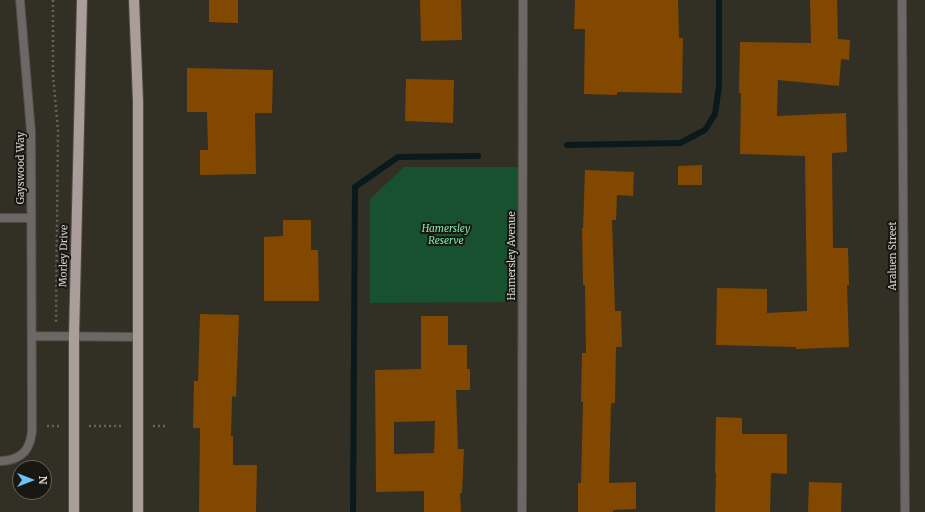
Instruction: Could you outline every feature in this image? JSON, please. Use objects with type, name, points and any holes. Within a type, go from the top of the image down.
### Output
[{"type":"main road","name":"Morley Drive","points":[[74,512],[74,336],[82,0]]},
{"type":"main road","points":[[134,0],[138,102],[138,512]]},
{"type":"street","name":"Gayswood Way","points":[[0,461],[8,461],[22,455],[29,445],[32,431],[31,132],[20,0]]},
{"type":"street","name":"Hamersley Avenue","points":[[522,512],[523,0]]},
{"type":"street","name":"Araluen Street","points":[[902,0],[905,512]]},
{"type":"street","points":[[0,218],[31,218]]},
{"type":"street","points":[[32,336],[139,337]]},
{"type":"path","points":[[53,0],[53,75],[58,130],[56,336]]},
{"type":"path","points":[[32,426],[167,426]]},
{"type":"green space","name":"Hamersley Reserve","points":[[404,167],[523,167],[522,302],[370,303],[370,199]]},
{"type":"building","points":[[209,0],[238,0],[238,23],[209,22]]},
{"type":"building","points":[[420,0],[461,0],[462,40],[421,41]]},
{"type":"building","points":[[575,0],[678,0],[679,38],[683,38],[682,93],[617,92],[617,95],[584,94],[585,29],[574,29]]},
{"type":"building","points":[[810,0],[837,0],[838,39],[850,40],[849,60],[841,59],[839,86],[778,80],[777,116],[846,113],[847,152],[832,153],[833,248],[848,248],[849,285],[847,285],[849,347],[796,349],[796,347],[716,345],[717,288],[767,289],[767,313],[807,311],[805,156],[740,154],[741,93],[739,93],[740,42],[811,43]]},
{"type":"building","points":[[187,68],[273,70],[272,113],[255,113],[256,174],[200,175],[200,150],[208,150],[207,112],[187,112]]},
{"type":"building","points":[[406,79],[454,80],[453,123],[405,121]]},
{"type":"building","points":[[702,165],[702,185],[678,185],[678,166]]},
{"type":"building","points":[[585,170],[634,172],[633,196],[617,195],[616,220],[612,220],[615,311],[621,311],[622,347],[616,347],[615,403],[611,403],[609,483],[636,482],[636,509],[613,510],[613,512],[578,512],[578,483],[581,483],[583,402],[581,402],[582,353],[586,353],[582,228]]},
{"type":"building","points":[[283,220],[311,220],[311,250],[318,250],[319,301],[264,301],[264,237],[283,236]]},
{"type":"building","points":[[200,314],[239,315],[236,397],[232,396],[231,436],[233,436],[233,465],[257,465],[256,512],[199,512],[200,428],[193,428],[194,381],[198,381]]},
{"type":"building","points":[[421,316],[448,316],[448,345],[467,345],[467,369],[470,369],[470,390],[456,390],[458,449],[464,449],[462,493],[460,493],[461,512],[424,512],[424,491],[376,492],[375,370],[421,369]],"holes":[[[435,421],[434,453],[394,454],[394,422]]]},
{"type":"building","points":[[716,417],[742,418],[742,434],[787,434],[787,474],[771,473],[770,512],[715,512]]},
{"type":"building","points":[[809,482],[842,483],[841,512],[808,512]]},
{"type":"waterway","points":[[567,145],[680,143],[705,130],[715,114],[719,86],[719,0]]},
{"type":"waterway","points":[[353,512],[355,187],[398,157],[478,156]]}]
